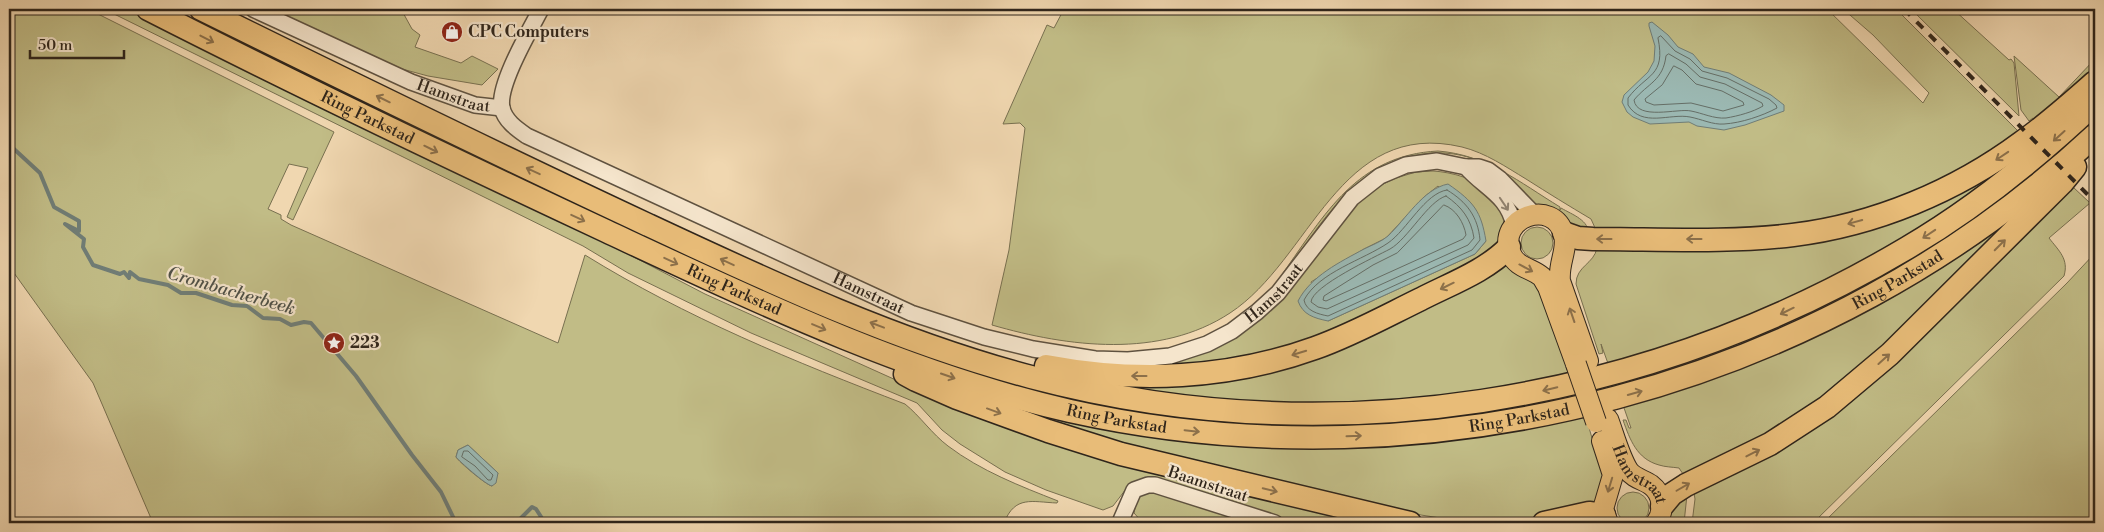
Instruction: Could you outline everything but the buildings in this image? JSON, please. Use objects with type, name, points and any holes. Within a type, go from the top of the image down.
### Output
[{"type":"highway","name":"Ring Parkstad","points":[[148,9],[459,162],[694,272],[853,342],[990,390],[1070,411],[1152,426],[1231,435],[1288,438],[1383,434],[1509,422],[1593,404],[1719,366],[1776,343],[1881,292],[1930,262],[2003,211],[2095,135]]},
{"type":"highway","name":"Ring Parkstad","points":[[201,9],[490,151],[754,274],[842,312],[984,363],[1082,389],[1131,398],[1221,410],[1295,413],[1390,411],[1523,395],[1593,379],[1682,354],[1768,320],[1850,280],[1911,246],[1968,207],[2041,152],[2095,104]]},
{"type":"highway","points":[[1564,233],[1578,238],[1593,239],[1761,238],[1817,232],[1863,220],[1929,196],[1990,164],[2052,120],[2095,82]]},
{"type":"highway","points":[[1659,514],[1672,494],[1686,485],[1770,444],[1805,423],[1861,380],[1890,354],[2062,183],[2095,143]]},
{"type":"highway","points":[[922,342],[1101,375],[1207,374],[1230,370],[1292,355],[1338,339],[1463,278],[1495,260],[1512,237]]},
{"type":"highway","points":[[853,342],[916,380],[957,398],[1048,431],[1121,454],[1189,472],[1410,523]]},
{"type":"highway","points":[[1544,523],[1589,513],[1606,519]]},
{"type":"main road","name":"Hamstraat","points":[[1534,214],[1552,219],[1564,233],[1566,243],[1558,269],[1560,280],[1582,363],[1602,421],[1613,475],[1604,504],[1606,519]]},
{"type":"main road","points":[[1512,237],[1525,217],[1534,214]]},
{"type":"main road","name":"Hamstraat","points":[[1512,237],[1518,264],[1542,278],[1548,287],[1582,363]]},
{"type":"main road","name":"Hamstraat","points":[[1602,421],[1627,469],[1634,476],[1650,484],[1656,490],[1659,514]]},
{"type":"street","name":"Hamstraat","points":[[253,9],[411,82],[475,105],[502,108],[510,122],[527,136],[911,313],[960,330],[1033,349],[1111,360],[1141,360],[1170,356],[1207,344],[1232,331],[1278,293],[1352,198],[1366,186],[1391,170],[1420,162],[1437,161],[1466,167],[1479,167],[1494,174],[1534,214]]},
{"type":"street","points":[[502,108],[504,86],[541,9]]},
{"type":"street","name":"Hamstraat","points":[[1466,167],[1474,177],[1488,185],[1507,207],[1512,237]]},
{"type":"street","name":"Baamstraat","points":[[1121,520],[1134,490],[1148,485],[1155,485],[1275,523]]},
{"type":"shaded area","points":[[9,9],[88,9],[334,132],[293,220],[287,217],[308,168],[289,164],[268,209],[281,215],[281,219],[291,225],[558,343],[585,255],[662,299],[741,337],[905,404],[931,431],[961,455],[1001,477],[1058,501],[1057,503],[1025,502],[1019,504],[1008,514],[1004,523],[153,523],[93,383],[9,266]],"holes":[[[468,445],[498,473],[492,486],[489,485],[458,460],[456,457],[458,450]]]},
{"type":"shaded area","points":[[104,9],[128,9],[607,243],[705,294],[907,385],[1392,523],[1297,523],[1171,483],[1147,479],[1133,483],[1113,506],[1103,510],[1046,490],[1005,472],[960,444],[942,430],[917,403],[751,333],[628,273],[583,246]]},
{"type":"shaded area","points":[[267,9],[401,9],[412,29],[420,35],[415,47],[461,63],[472,56],[498,69],[482,85],[428,76],[391,66]]},
{"type":"shaded area","points":[[1064,9],[1827,9],[1923,103],[1929,93],[1873,35],[1843,9],[1896,9],[2022,135],[1893,205],[1767,233],[1596,230],[1591,219],[1488,157],[1462,147],[1420,144],[1385,153],[1356,173],[1330,199],[1283,261],[1258,289],[1230,313],[1203,328],[1174,337],[1144,343],[1082,343],[1051,339],[992,325],[1009,250],[1025,128],[1020,123],[1003,124],[1047,25],[1054,28]]},
{"type":"shaded area","points":[[1911,9],[1953,9],[2009,60],[2011,59],[2014,63],[2019,116]]},
{"type":"shaded area","points":[[2014,56],[2059,97],[2095,59],[2095,75],[2038,123],[2033,118],[2029,121],[2021,110]]},
{"type":"shaded area","points":[[2032,149],[1906,240],[1765,315],[1610,369],[1601,344],[1603,353],[1599,354],[1576,284],[1579,273],[1592,258],[1597,248],[1794,238]]},
{"type":"shaded area","points":[[1438,151],[1464,156],[1438,153],[1423,154],[1399,160],[1378,170],[1359,183],[1326,216],[1284,275],[1283,273],[1329,210],[1346,191],[1364,176],[1386,163],[1410,155]]},
{"type":"shaded area","points":[[1470,158],[1502,171],[1560,207],[1560,210],[1561,208],[1580,218],[1586,225],[1589,235],[1551,216],[1525,197],[1498,173]]},
{"type":"shaded area","points":[[1433,171],[1448,173],[1472,180],[1486,188],[1495,199],[1506,221],[1500,247],[1336,335],[1206,371],[1068,366],[1035,360],[1036,356],[1173,362],[1279,301],[1361,200],[1379,186],[1416,172]],"holes":[[[1438,186],[1486,241],[1475,254],[1328,321],[1311,282],[1364,249],[1386,238],[1424,197]]]},
{"type":"shaded area","points":[[2060,175],[1822,406],[1687,480],[1679,468],[1651,462],[1635,448],[1623,420],[1626,420],[1629,428],[1631,428],[1623,405],[1725,371]]},
{"type":"shaded area","points":[[2073,187],[2090,203],[2049,238],[2064,260],[2064,276],[1813,523],[1692,523],[1694,493],[1748,460]]},
{"type":"shaded area","points":[[1537,227],[1549,231],[1553,243],[1549,255],[1537,259],[1525,255],[1521,243],[1525,231]]},
{"type":"shaded area","points":[[2095,253],[2095,523],[1823,523],[2067,283]]},
{"type":"shaded area","points":[[1506,260],[1540,285],[1572,378],[1388,405],[1180,400],[1059,372],[1241,372]]},
{"type":"shaded area","points":[[918,373],[1184,437],[1585,414],[1592,438],[1598,441],[1607,468],[1598,505],[1501,523],[1453,520],[1421,515],[1283,483],[1125,450]]},
{"type":"shaded area","points":[[1153,492],[1259,523],[1143,523],[1134,513],[1137,498],[1143,493]]},
{"type":"shaded area","points":[[1633,492],[1639,493],[1644,497],[1648,502],[1648,514],[1644,519],[1639,523],[1633,524],[1627,523],[1622,519],[1618,514],[1617,508],[1618,502],[1622,497],[1627,493]]},
{"type":"shaded area","points":[[1687,495],[1684,523],[1665,523],[1669,510]]},
{"type":"water","points":[[1652,22],[1668,35],[1678,47],[1693,54],[1704,67],[1729,73],[1771,95],[1784,105],[1784,111],[1745,125],[1724,130],[1697,126],[1689,122],[1650,124],[1633,117],[1627,112],[1622,102],[1624,95],[1648,72],[1654,61],[1655,46],[1649,26],[1649,23]]},
{"type":"water","points":[[1448,184],[1470,202],[1482,222],[1486,241],[1475,254],[1328,321],[1314,317],[1303,310],[1298,301],[1310,284],[1318,277],[1345,259],[1385,238],[1423,198],[1439,187]]},
{"type":"water","points":[[468,445],[498,473],[496,483],[492,486],[467,468],[456,457],[458,450]]},
{"type":"waterway","name":"Crombacherbeek","points":[[9,150],[14,149],[40,173],[54,207],[79,221],[79,231],[65,224],[84,239],[83,247],[93,265],[120,274],[124,272],[129,278],[130,272],[139,279],[168,285],[181,293],[196,293],[232,305],[247,306],[263,318],[280,319],[291,325],[304,322],[311,323],[356,376],[412,455],[441,492],[456,523]]},
{"type":"waterway","name":"Crombacherbeek","points":[[516,523],[532,507],[536,509],[545,523]]},
{"type":"railway","points":[[1904,9],[2095,202]]},
{"type":"place","name":"CPC Computers","points":[[452,32]]},
{"type":"place","name":"223","points":[[334,343]]}]
